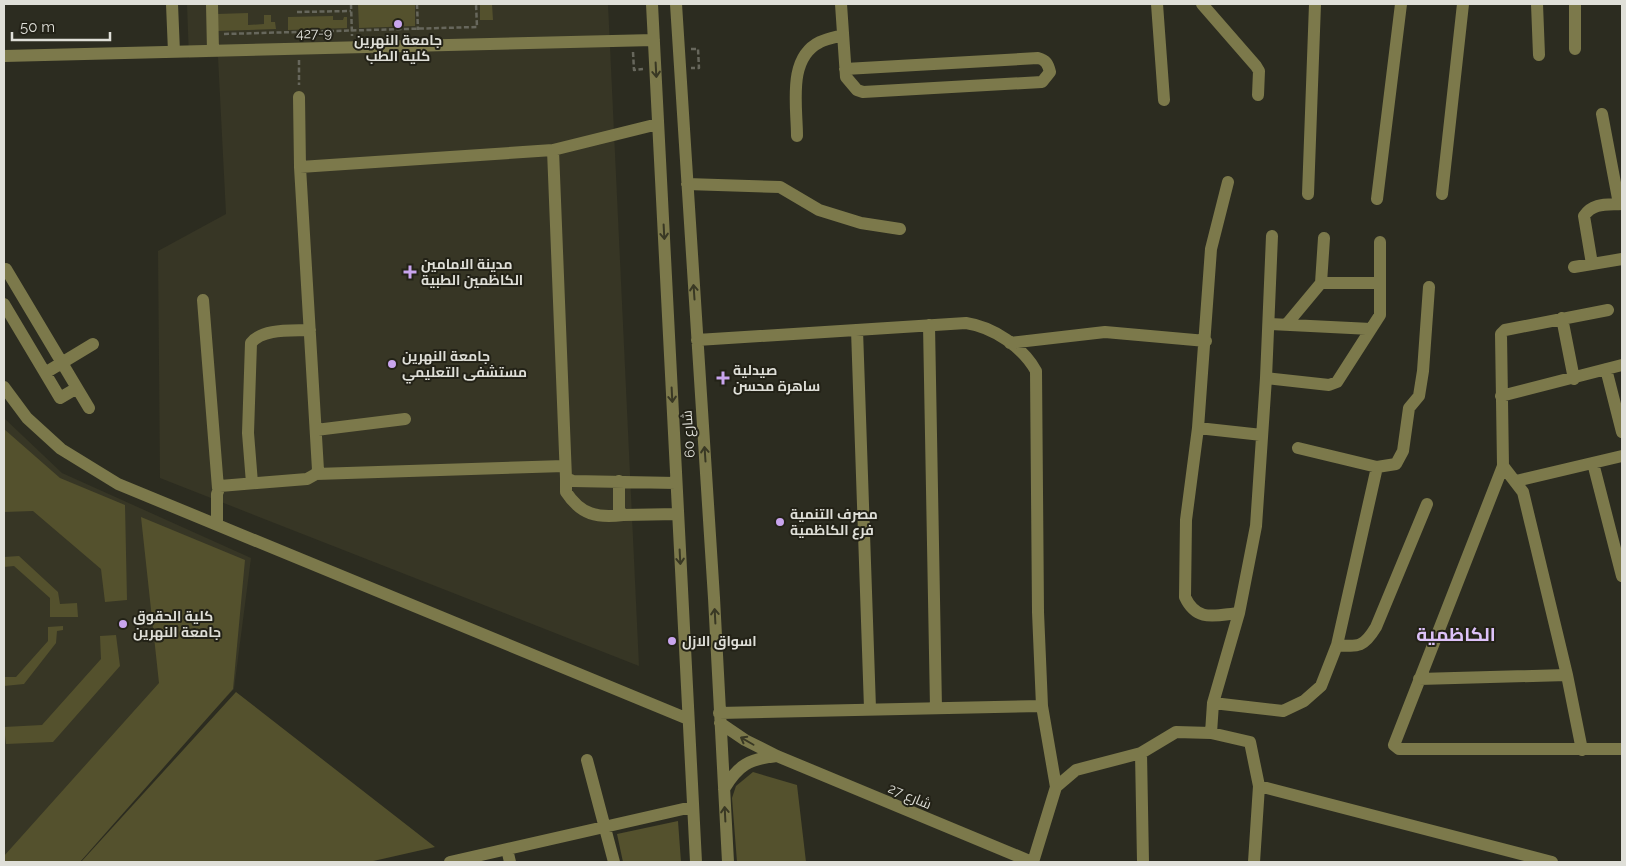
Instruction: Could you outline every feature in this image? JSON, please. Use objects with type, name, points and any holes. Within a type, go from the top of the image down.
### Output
[{"type":"street","points":[[172,4],[174,52]]},
{"type":"street","points":[[212,4],[213,51]]},
{"type":"street","name":"شارع 60","points":[[652,4],[696,862]]},
{"type":"street","name":"شارع 60","points":[[676,4],[728,862]]},
{"type":"street","points":[[841,4],[845,69],[846,77],[850,83],[863,92],[1042,82],[1050,72],[1048,65],[1043,59],[1038,58],[845,69]]},
{"type":"street","points":[[1157,4],[1164,100]]},
{"type":"street","points":[[1202,4],[1256,66],[1259,71],[1258,95]]},
{"type":"street","points":[[1308,194],[1316,4]]},
{"type":"street","points":[[1377,198],[1401,4]]},
{"type":"street","points":[[1442,194],[1463,4]]},
{"type":"street","points":[[1537,4],[1539,55]]},
{"type":"street","points":[[1575,4],[1576,49]]},
{"type":"street","points":[[797,136],[797,72],[801,62],[812,47],[843,35]]},
{"type":"street","name":"427-9","points":[[4,56],[654,40]]},
{"type":"street","points":[[299,97],[300,167],[318,470],[316,474]]},
{"type":"street","points":[[1592,264],[1584,216],[1588,210],[1598,205],[1621,204],[1616,152],[1602,114]]},
{"type":"street","points":[[300,167],[553,150],[658,124]]},
{"type":"street","points":[[553,150],[566,492],[584,512],[592,515],[678,514]]},
{"type":"street","points":[[1228,182],[1211,249],[1206,341],[1198,428],[1186,520],[1185,597],[1190,608],[1204,617],[1239,613]]},
{"type":"street","points":[[688,184],[780,187],[819,210],[861,223],[900,229]]},
{"type":"street","points":[[1211,733],[1213,704],[1239,613],[1256,526],[1269,324],[1272,236]]},
{"type":"street","points":[[1286,325],[1321,283],[1324,238]]},
{"type":"street","points":[[1266,378],[1329,385],[1337,382],[1380,315],[1380,242]]},
{"type":"street","points":[[1574,267],[1622,258]]},
{"type":"street","points":[[6,269],[89,408]]},
{"type":"street","points":[[1321,283],[1380,283]]},
{"type":"street","points":[[1298,448],[1377,467],[1396,464],[1403,451],[1409,408],[1419,396],[1423,371],[1429,287]]},
{"type":"street","points":[[203,300],[218,488],[217,524]]},
{"type":"street","points":[[4,304],[60,398],[76,388]]},
{"type":"street","points":[[1608,310],[1505,330],[1501,334],[1504,466],[1395,738],[1394,745],[1399,749],[1622,749]]},
{"type":"street","points":[[1562,318],[1574,379]]},
{"type":"street","points":[[697,340],[966,323],[978,325],[1010,343],[1025,356],[1036,371],[1038,612],[1042,706],[1056,787],[1032,862]]},
{"type":"street","points":[[1269,324],[1371,329]]},
{"type":"street","points":[[929,325],[936,708]]},
{"type":"street","points":[[252,483],[248,433],[251,343],[255,338],[273,332],[310,330]]},
{"type":"street","points":[[858,330],[870,708]]},
{"type":"street","points":[[1010,343],[1105,332],[1206,341]]},
{"type":"street","points":[[45,373],[93,344]]},
{"type":"street","points":[[1501,396],[1574,379],[1622,364]]},
{"type":"street","points":[[1606,369],[1622,432]]},
{"type":"street","points":[[4,389],[27,418],[61,449],[118,484],[688,719]]},
{"type":"street","points":[[316,430],[405,419]]},
{"type":"street","points":[[1198,428],[1262,435]]},
{"type":"street","points":[[1516,481],[1622,456]]},
{"type":"street","points":[[1593,463],[1622,576]]},
{"type":"street","points":[[1504,466],[1523,492],[1567,675],[1582,750]]},
{"type":"street","points":[[1213,704],[1283,711],[1304,701],[1321,686],[1337,645],[1377,467]]},
{"type":"street","points":[[218,488],[223,485],[307,479],[316,474],[565,472]]},
{"type":"street","points":[[565,472],[573,482],[676,483]]},
{"type":"street","points":[[619,481],[620,510],[623,515]]},
{"type":"street","points":[[1337,645],[1355,646],[1369,639],[1376,627],[1427,504]]},
{"type":"street","points":[[1419,679],[1567,675]]},
{"type":"street","points":[[719,718],[870,708],[1042,706]]},
{"type":"street","name":"شارع 27","points":[[719,718],[745,740],[777,756],[1032,862]]},
{"type":"street","points":[[1056,787],[1076,770],[1141,752],[1176,732],[1211,733],[1250,742],[1259,786],[1254,862]]},
{"type":"street","points":[[1141,752],[1143,862]]},
{"type":"street","points":[[724,789],[733,773],[746,763],[758,758],[777,756]]},
{"type":"street","points":[[587,760],[614,862]]},
{"type":"street","points":[[1259,786],[1552,862]]},
{"type":"street","points":[[450,862],[692,807]]},
{"type":"street","points":[[507,849],[510,862]]},
{"type":"path","points":[[351,4],[352,48]]},
{"type":"path","points":[[417,4],[418,30]]},
{"type":"path","points":[[213,34],[476,27],[476,4]]},
{"type":"path","points":[[297,12],[351,11]]},
{"type":"path","points":[[299,49],[299,97]]},
{"type":"path","points":[[633,49],[634,70]]},
{"type":"path","points":[[698,49],[699,68]]},
{"type":"shaded area","name":"جامعة النهرين مستشفى التعليمي","points":[[187,4],[608,4],[639,666],[160,478],[158,251],[226,214],[218,57],[189,58]]},
{"type":"shaded area","points":[[358,4],[415,4],[415,26],[359,28]]},
{"type":"shaded area","points":[[480,4],[492,4],[493,20],[480,20]]},
{"type":"shaded area","points":[[248,13],[248,25],[264,24],[264,15],[271,15],[271,22],[275,22],[276,29],[217,31],[217,14]]},
{"type":"shaded area","points":[[333,16],[333,20],[343,20],[344,17],[347,17],[347,28],[288,30],[288,17]]},
{"type":"shaded area","name":"كلية الحقوق جامعة النهرين","points":[[4,418],[62,473],[251,558],[234,689],[72,862],[4,862]]},
{"type":"shaded area","points":[[4,429],[60,478],[125,505],[127,600],[105,602],[101,569],[33,511],[4,512]]},
{"type":"shaded area","points":[[141,517],[245,560],[233,689],[80,862],[4,862],[4,856],[159,683]]},
{"type":"shaded area","points":[[19,556],[58,592],[60,604],[77,603],[78,617],[50,617],[50,598],[14,566],[4,567],[4,557]]},
{"type":"shaded area","points":[[63,626],[63,630],[57,631],[56,643],[24,684],[4,686],[4,677],[16,677],[48,641],[48,627]]},
{"type":"shaded area","points":[[116,635],[120,666],[53,742],[6,744],[4,727],[42,725],[101,659],[100,636]]},
{"type":"shaded area","points":[[236,692],[435,847],[369,862],[81,862]]},
{"type":"shaded area","points":[[753,772],[797,785],[806,862],[737,862],[732,798],[736,786]]},
{"type":"shaded area","points":[[678,821],[681,862],[623,862],[617,834]]},
{"type":"place","name":"جامعة النهرين كلية الطب","points":[[398,24]]},
{"type":"place","name":"مدينة الامامين الكاظمين الطبية","points":[[410,272]]},
{"type":"place","name":"جامعة النهرين مستشفى التعليمي","points":[[392,364]]},
{"type":"place","name":"صيدلية ساهرة محسن","points":[[723,378]]},
{"type":"place","name":"مصرف التنمية فرع الكاظمية","points":[[780,522]]},
{"type":"place","name":"كلية الحقوق جامعة النهرين","points":[[123,624]]},
{"type":"place","name":"اسواق الازل","points":[[672,641]]},
{"type":"district","name":"الكاظمية","points":[[1456,634]]}]
